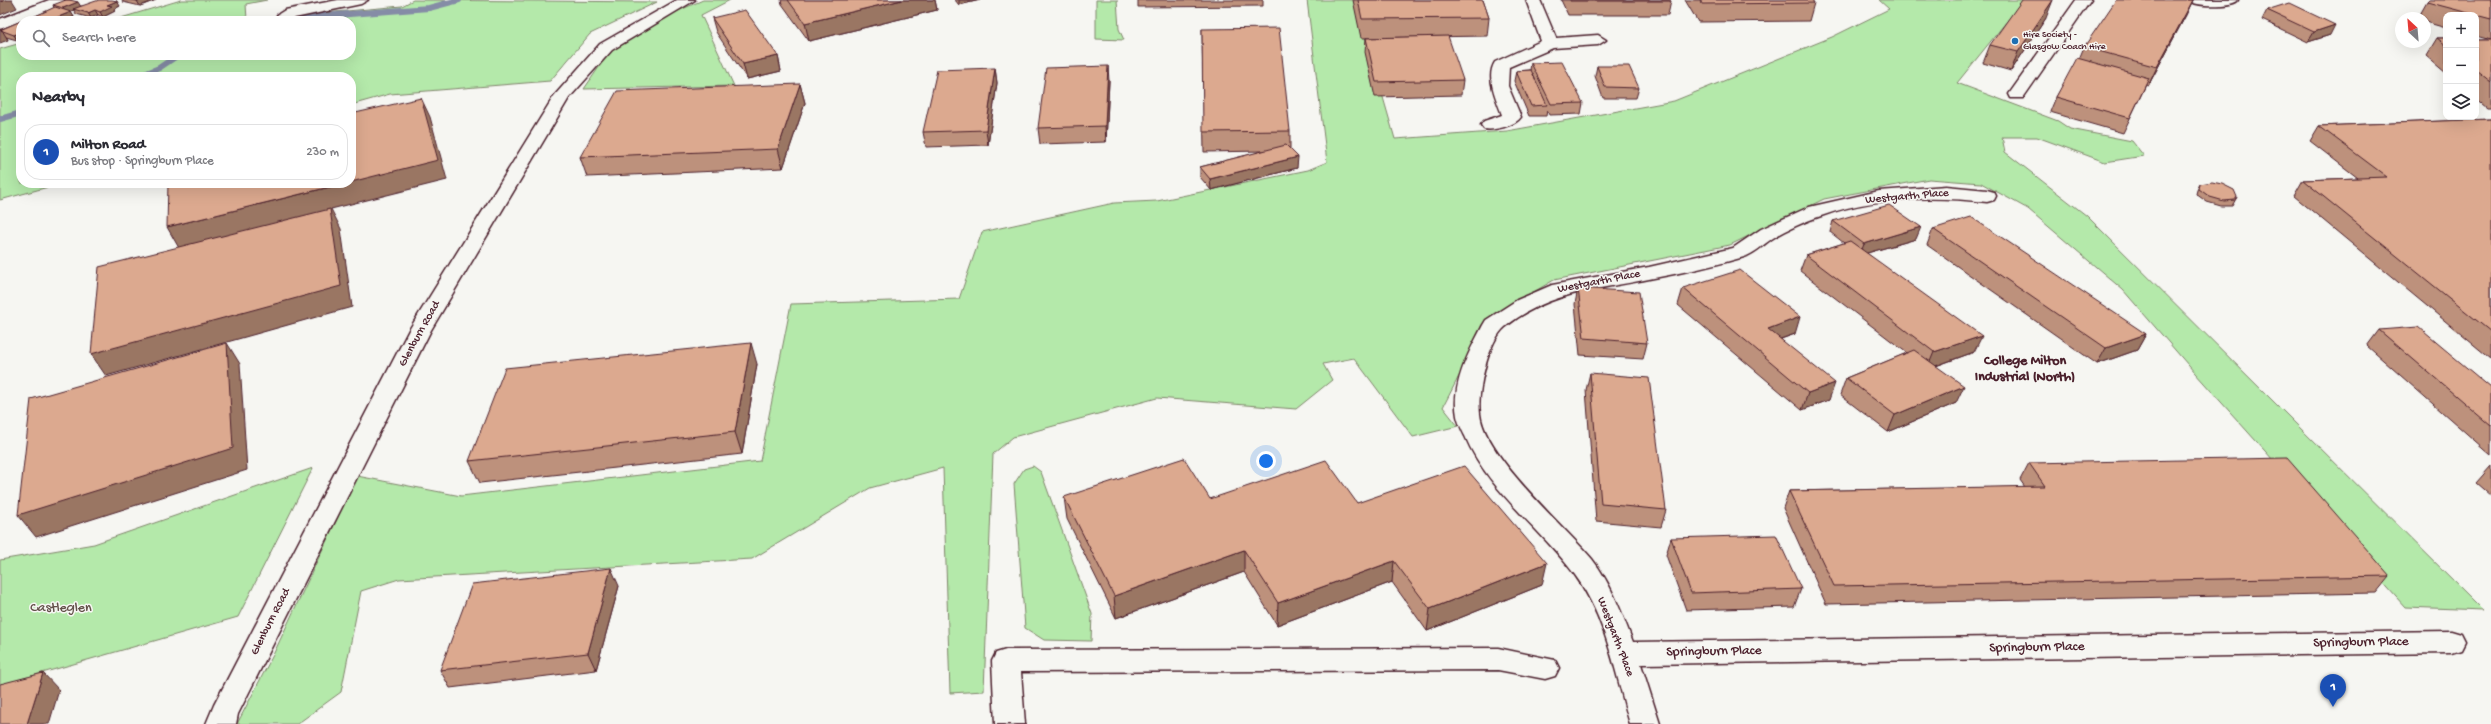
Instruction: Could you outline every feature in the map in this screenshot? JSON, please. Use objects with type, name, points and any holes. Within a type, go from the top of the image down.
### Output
[{"type":"street","points":[[21,16],[63,0]]},
{"type":"street","points":[[285,15],[360,0]]},
{"type":"street","name":"Glenburn Road","points":[[221,724],[224,714],[420,330],[562,96],[606,47],[657,16],[688,0]]},
{"type":"street","points":[[1533,0],[1550,43]]},
{"type":"street","points":[[2017,94],[2084,0]]},
{"type":"street","points":[[2196,0],[2231,0]]},
{"type":"street","points":[[0,24],[16,18]]},
{"type":"street","points":[[1490,125],[1512,117],[1500,86],[1501,65],[1550,43],[1598,40]]},
{"type":"street","name":"Westgarth Place","points":[[1645,724],[1624,654],[1605,604],[1584,568],[1501,476],[1481,446],[1468,416],[1469,384],[1477,358],[1494,325],[1524,305],[1559,289],[1649,273],[1740,252],[1768,233],[1816,211],[1879,197],[1946,192],[1987,196]]},
{"type":"street","name":"Springburn Place","points":[[1624,654],[2451,642]]},
{"type":"street","points":[[1010,724],[1006,661],[1498,659],[1545,668]]},
{"type":"green space","points":[[181,0],[267,0],[246,4],[247,16],[128,16]]},
{"type":"green space","points":[[413,0],[657,2],[590,34],[550,81],[390,94],[356,104],[356,72],[16,72],[16,188],[44,188],[0,200],[0,49],[16,44],[16,60],[356,60],[356,16],[291,16],[402,6]]},
{"type":"green space","points":[[703,0],[730,0],[701,15],[734,86],[584,89],[610,51],[657,20]]},
{"type":"green space","points":[[1096,0],[1117,0],[1119,29],[1124,40],[1096,39]]},
{"type":"green space","points":[[1307,0],[1355,0],[1395,139],[1507,131],[1674,101],[1832,37],[1889,9],[1879,0],[2024,0],[1957,83],[2058,121],[2070,129],[2132,141],[2144,156],[2105,162],[2037,137],[2002,137],[2005,152],[2087,216],[2483,610],[2405,607],[2195,373],[2123,290],[2028,209],[1981,183],[1929,179],[1824,199],[1730,245],[1554,280],[1489,318],[1443,407],[1458,426],[1413,437],[1354,358],[1323,364],[1332,380],[1296,409],[1157,398],[1013,437],[993,454],[984,691],[950,693],[943,468],[870,488],[752,559],[399,579],[361,591],[341,692],[297,724],[237,724],[273,655],[357,476],[461,496],[760,461],[791,304],[959,299],[982,232],[1114,203],[1157,201],[1308,170],[1327,162]]},
{"type":"green space","points":[[1033,466],[1041,472],[1092,614],[1091,641],[1044,640],[1025,628],[1014,484],[1024,469]]},
{"type":"green space","name":"Castleglen","points":[[313,468],[238,617],[0,685],[0,560],[94,544]]},
{"type":"building","points":[[66,0],[78,2],[63,8],[53,5]]},
{"type":"building","points":[[99,0],[117,1],[107,5],[112,6],[100,12],[95,10],[88,13],[73,9]]},
{"type":"building","points":[[788,0],[902,0],[805,23]]},
{"type":"building","points":[[1358,0],[1483,0],[1489,18],[1362,19]]},
{"type":"building","points":[[1670,0],[1671,1],[1570,1]]},
{"type":"building","points":[[1700,0],[1812,0],[1814,3],[1702,4]]},
{"type":"building","points":[[2022,0],[2053,0],[2018,52],[1990,45]]},
{"type":"building","points":[[2116,0],[2193,0],[2157,67],[2084,47]]},
{"type":"building","points":[[2429,0],[2491,0],[2491,19],[2479,16],[2479,12],[2465,12],[2427,2]]},
{"type":"building","points":[[2289,3],[2335,25],[2314,32],[2267,10]]},
{"type":"building","points":[[55,7],[71,12],[61,16],[36,16]]},
{"type":"building","points":[[745,10],[778,56],[743,64],[712,18]]},
{"type":"building","points":[[16,23],[16,34],[14,35],[0,30]]},
{"type":"building","points":[[1279,28],[1290,131],[1203,132],[1202,29]]},
{"type":"building","points":[[1448,36],[1463,80],[1376,82],[1366,38]]},
{"type":"building","points":[[2437,38],[2443,38],[2443,43]]},
{"type":"building","points":[[2479,40],[2491,40],[2491,82],[2479,72]]},
{"type":"building","points":[[2077,58],[2149,78],[2130,118],[2056,97]]},
{"type":"building","points":[[1562,62],[1583,103],[1551,104],[1531,63]]},
{"type":"building","points":[[1108,66],[1105,126],[1038,128],[1046,68]]},
{"type":"building","points":[[1597,66],[1629,66],[1639,88],[1605,87]]},
{"type":"building","points":[[995,68],[986,130],[923,132],[937,70]]},
{"type":"building","points":[[1531,70],[1547,105],[1531,106],[1516,71]]},
{"type":"building","points":[[800,84],[778,149],[580,157],[617,91]]},
{"type":"building","points":[[421,98],[438,160],[356,181],[356,113]]},
{"type":"building","points":[[2491,119],[2491,332],[2303,180],[2387,177],[2319,126]]},
{"type":"building","points":[[1286,145],[1298,157],[1210,179],[1200,167]]},
{"type":"building","points":[[2212,182],[2222,184],[2234,190],[2237,197],[2235,200],[2224,201],[2210,197],[2199,189],[2200,184]]},
{"type":"building","points":[[168,188],[326,188],[167,227]]},
{"type":"building","points":[[1889,205],[1921,227],[1864,244],[1833,221]]},
{"type":"building","points":[[330,209],[341,286],[91,354],[99,267]]},
{"type":"building","points":[[1971,217],[2146,334],[2106,348],[1933,229]]},
{"type":"building","points":[[1850,241],[1982,336],[1934,352],[1806,255]]},
{"type":"building","points":[[1740,270],[1800,317],[1768,329],[1835,383],[1808,393],[1683,288]]},
{"type":"building","points":[[1578,288],[1639,292],[1647,343],[1584,338]]},
{"type":"building","points":[[2418,327],[2491,388],[2491,426],[2379,330]]},
{"type":"building","points":[[227,343],[233,448],[18,515],[31,399]]},
{"type":"building","points":[[751,343],[735,432],[469,461],[505,368]]},
{"type":"building","points":[[1914,350],[1964,386],[1895,415],[1846,378]]},
{"type":"building","points":[[1590,373],[1649,378],[1666,510],[1601,504]]},
{"type":"building","points":[[1184,458],[1210,499],[1326,460],[1357,503],[1464,466],[1547,563],[1430,609],[1394,561],[1278,603],[1244,550],[1114,596],[1064,497]]},
{"type":"building","points":[[2287,458],[2390,576],[1834,586],[1789,491],[2045,486],[2029,463]]},
{"type":"building","points":[[1776,535],[1801,589],[1691,593],[1671,538]]},
{"type":"building","points":[[611,568],[588,653],[440,670],[472,584]]},
{"type":"building","points":[[43,673],[27,724],[0,724],[0,684]]},
{"type":"waterway","points":[[323,16],[429,8],[459,0]]},
{"type":"waterway","points":[[149,72],[159,68],[171,60]]},
{"type":"waterway","points":[[0,119],[16,114]]},
{"type":"place","name":"Hire Society - Glasgow Coach Hire","points":[[2015,41]]},
{"type":"place","name":"Milton Road","points":[[2333,707]]},
{"type":"district","name":"College Milton Industrial (North)","points":[[2025,370]]}]
